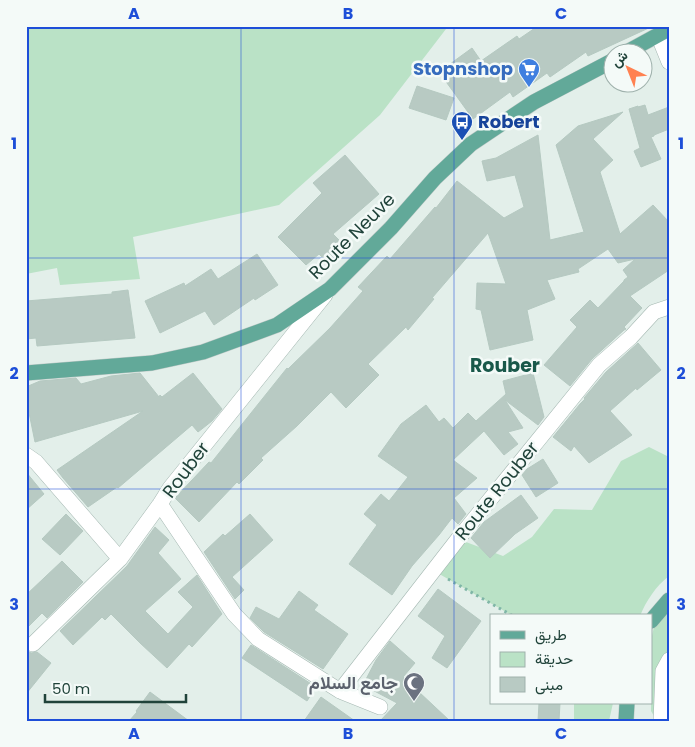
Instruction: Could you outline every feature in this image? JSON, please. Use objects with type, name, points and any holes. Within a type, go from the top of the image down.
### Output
[{"type":"main road","points":[[646,42],[664,32]]},
{"type":"main road","name":"Route Neuve","points":[[26,373],[152,364],[204,352],[277,325],[330,289],[391,228],[434,178],[471,144],[534,102],[602,66]]},
{"type":"main road","points":[[652,620],[669,600]]},
{"type":"street","points":[[664,32],[669,62]]},
{"type":"street","name":"Rouber","points":[[33,644],[120,558],[170,488],[330,289]]},
{"type":"street","name":"Route Rouber","points":[[340,691],[458,539],[599,365],[631,337],[654,312],[669,307]]},
{"type":"street","points":[[26,454],[36,462],[120,558]]},
{"type":"street","points":[[160,504],[234,614],[258,640],[340,691],[380,708]]},
{"type":"street","points":[[660,721],[663,671],[669,660]]},
{"type":"path","points":[[434,571],[509,614]]},
{"type":"green space","points":[[26,26],[451,26],[446,29],[380,115],[279,205],[133,237],[140,279],[60,285],[57,268],[26,274]]},
{"type":"green space","points":[[649,447],[669,457],[669,576],[652,594],[641,614],[509,614],[434,571],[458,539],[503,556],[532,537],[554,509],[592,510],[621,461]]},
{"type":"green space","points":[[669,605],[669,721],[657,721],[651,711],[652,636],[655,622]]},
{"type":"green space","points":[[574,704],[613,704],[609,721],[574,721]]},
{"type":"building","points":[[538,26],[653,26],[618,42],[602,42],[602,50],[588,56],[586,52],[550,77],[547,73],[513,97],[510,92],[473,119],[439,72],[472,48],[481,61],[517,36],[519,39]]},
{"type":"building","points":[[417,86],[454,98],[446,120],[409,108]]},
{"type":"building","points":[[645,105],[648,115],[669,107],[669,129],[651,137],[661,159],[641,167],[634,151],[640,148],[629,109]]},
{"type":"building","points":[[623,112],[593,139],[613,160],[600,172],[620,234],[653,205],[669,222],[669,270],[630,296],[642,308],[624,327],[626,329],[592,359],[570,386],[544,365],[577,327],[570,320],[590,300],[598,308],[628,277],[623,270],[635,259],[618,263],[608,249],[578,269],[579,272],[547,280],[555,299],[527,310],[533,340],[490,350],[481,310],[476,309],[477,283],[506,284],[488,233],[432,298],[434,299],[408,330],[406,327],[368,364],[379,375],[346,408],[331,392],[261,458],[263,460],[239,484],[237,482],[199,522],[175,498],[209,462],[211,463],[287,368],[330,328],[363,291],[358,287],[387,256],[390,259],[436,208],[457,181],[504,218],[524,207],[515,175],[487,181],[482,161],[496,158],[538,135],[550,240],[584,232],[556,145],[578,126]]},
{"type":"building","points":[[345,155],[379,194],[333,234],[347,248],[330,265],[319,254],[306,265],[278,237],[322,193],[313,183]]},
{"type":"building","points":[[257,254],[278,285],[255,300],[254,298],[214,325],[205,311],[160,333],[145,301],[184,283],[185,286],[211,269],[218,279]]},
{"type":"building","points":[[128,290],[135,338],[37,346],[36,338],[26,339],[26,301],[112,294],[112,292]]},
{"type":"building","points":[[638,343],[661,370],[637,390],[636,388],[610,411],[632,435],[589,463],[574,446],[571,451],[553,437],[606,372]]},
{"type":"building","points":[[140,373],[159,397],[160,395],[162,397],[193,373],[222,409],[212,421],[198,432],[192,425],[118,488],[88,507],[57,470],[143,411],[35,442],[26,398],[26,387],[40,381],[76,378],[81,384],[111,376]]},
{"type":"building","points":[[533,373],[544,417],[538,425],[505,400],[523,428],[508,432],[518,444],[504,455],[484,431],[453,460],[477,478],[454,498],[466,514],[458,524],[452,518],[412,566],[392,595],[349,564],[377,525],[364,514],[381,494],[389,501],[408,477],[378,456],[401,424],[426,405],[439,422],[444,418],[453,428],[468,413],[476,421],[506,394],[503,381]]},
{"type":"building","points":[[543,459],[558,483],[536,497],[522,475],[527,469]]},
{"type":"building","points":[[26,472],[44,494],[26,510]]},
{"type":"building","points":[[521,495],[538,518],[515,534],[490,558],[471,538],[484,522]]},
{"type":"building","points":[[66,514],[83,531],[60,555],[42,539]]},
{"type":"building","points":[[250,514],[273,540],[232,577],[244,590],[235,599],[204,552],[223,534],[225,536]]},
{"type":"building","points":[[155,527],[169,540],[158,553],[181,579],[145,611],[168,634],[193,607],[178,592],[197,575],[222,614],[192,647],[189,644],[167,668],[111,614],[105,620],[102,617],[73,645],[60,631],[127,566]]},
{"type":"building","points":[[62,561],[83,582],[47,618],[42,613],[26,629],[26,595]]},
{"type":"building","points":[[438,589],[481,621],[447,668],[432,658],[445,636],[418,616]]},
{"type":"building","points":[[299,591],[318,605],[314,610],[348,634],[323,669],[264,632],[250,618],[256,607],[279,619]]},
{"type":"building","points":[[390,641],[415,663],[403,677],[450,721],[380,721],[397,703],[363,685],[376,660]]},
{"type":"building","points":[[251,645],[316,687],[307,701],[242,658]]},
{"type":"building","points":[[26,650],[31,653],[37,652],[51,663],[26,694]]},
{"type":"building","points":[[150,692],[189,721],[129,721]]},
{"type":"building","points":[[321,697],[355,721],[304,721]]},
{"type":"building","points":[[539,704],[560,704],[559,721],[538,721]]},
{"type":"place","name":"Stopnshop","points":[[529,88]]},
{"type":"place","name":"Robert","points":[[462,141]]},
{"type":"place","name":"جامع السلام","points":[[414,702]]},
{"type":"district","name":"Rouber","points":[[505,365]]}]
